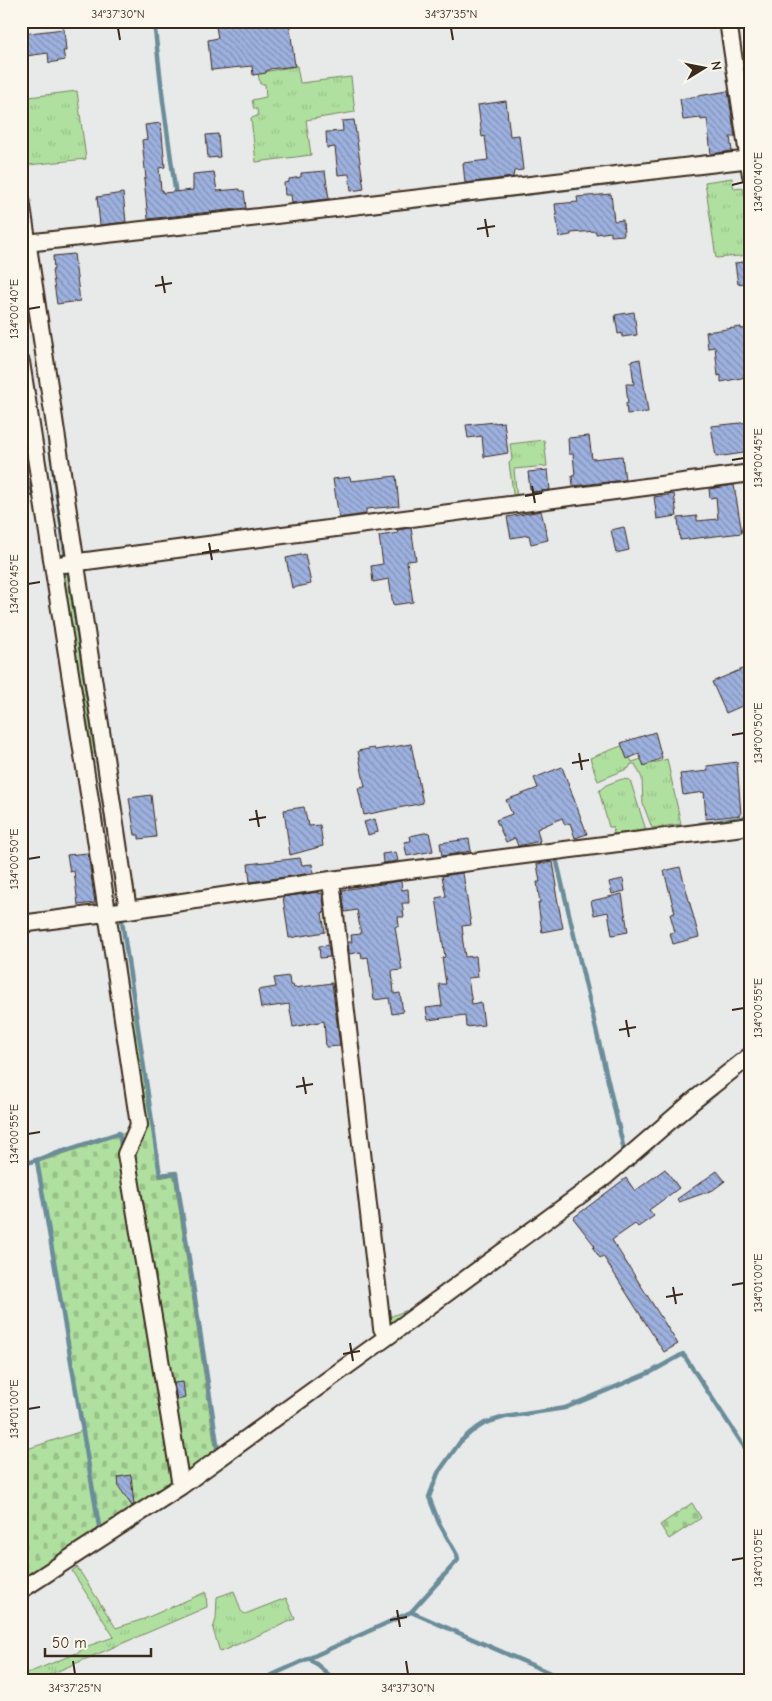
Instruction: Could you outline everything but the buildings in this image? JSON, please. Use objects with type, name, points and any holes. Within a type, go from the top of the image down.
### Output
[{"type":"street","points":[[23,241],[35,242],[750,165],[728,21]]},
{"type":"street","points":[[21,200],[23,241],[107,908],[139,1125],[126,1154],[181,1486]]},
{"type":"street","points":[[21,362],[65,564],[127,905]]},
{"type":"street","points":[[65,564],[751,473]]},
{"type":"street","points":[[21,924],[127,905],[751,826]]},
{"type":"street","points":[[331,880],[385,1334]]},
{"type":"street","points":[[21,1590],[181,1486],[385,1334],[606,1176],[693,1101],[751,1055]]},
{"type":"green space","points":[[297,66],[300,83],[351,77],[355,112],[306,120],[311,155],[256,162],[251,118],[258,116],[257,109],[254,109],[252,100],[266,97],[265,84],[260,84],[258,73]]},
{"type":"green space","points":[[77,91],[86,159],[28,165],[27,162],[21,163],[21,98]]},
{"type":"green space","points":[[732,178],[734,189],[743,188],[744,195],[750,195],[751,255],[716,258],[705,182]]},
{"type":"green space","points":[[544,440],[547,466],[514,469],[517,500],[514,500],[509,463],[512,460],[510,444]]},
{"type":"green space","points":[[66,566],[95,753],[86,754],[60,568]]},
{"type":"green space","points":[[624,745],[632,762],[642,759],[644,766],[667,759],[681,824],[652,828],[643,804],[642,778],[635,764],[631,764],[629,768],[598,781],[590,758]]},
{"type":"green space","points":[[622,779],[630,780],[646,830],[614,834],[613,827],[609,827],[599,791],[606,785]]},
{"type":"green space","points":[[135,1013],[159,1178],[174,1175],[216,1454],[21,1582],[21,1451],[82,1431],[36,1163],[143,1127],[124,1015]]},
{"type":"green space","points":[[418,1306],[386,1329],[384,1319]]},
{"type":"green space","points":[[692,1503],[701,1518],[669,1539],[660,1525]]},
{"type":"green space","points":[[77,1567],[116,1628],[144,1619],[206,1592],[207,1607],[37,1680],[21,1680],[21,1676],[79,1652],[85,1647],[114,1637],[72,1571]]},
{"type":"green space","points":[[234,1591],[241,1611],[245,1614],[286,1598],[295,1619],[220,1652],[213,1629],[216,1619],[217,1597]]},
{"type":"waterway","points":[[154,21],[176,196]]},
{"type":"waterway","points":[[367,212],[618,183]]},
{"type":"waterway","points":[[49,439],[66,559]]},
{"type":"waterway","points":[[68,567],[108,829]]},
{"type":"waterway","points":[[700,824],[751,817]]},
{"type":"waterway","points":[[556,858],[625,1154]]},
{"type":"waterway","points":[[122,921],[160,1175],[176,1173],[218,1450],[221,1449]]},
{"type":"waterway","points":[[693,1111],[716,1093]]},
{"type":"waterway","points":[[21,1165],[119,1133],[122,1151]]},
{"type":"waterway","points":[[631,1165],[653,1146]]},
{"type":"waterway","points":[[37,1161],[100,1532]]},
{"type":"waterway","points":[[566,1680],[411,1612],[458,1560],[439,1523],[429,1497],[438,1473],[460,1442],[485,1423],[505,1417],[565,1408],[651,1372],[683,1354],[751,1457]]},
{"type":"waterway","points":[[261,1680],[411,1612]]},
{"type":"waterway","points":[[309,1658],[335,1680]]}]
